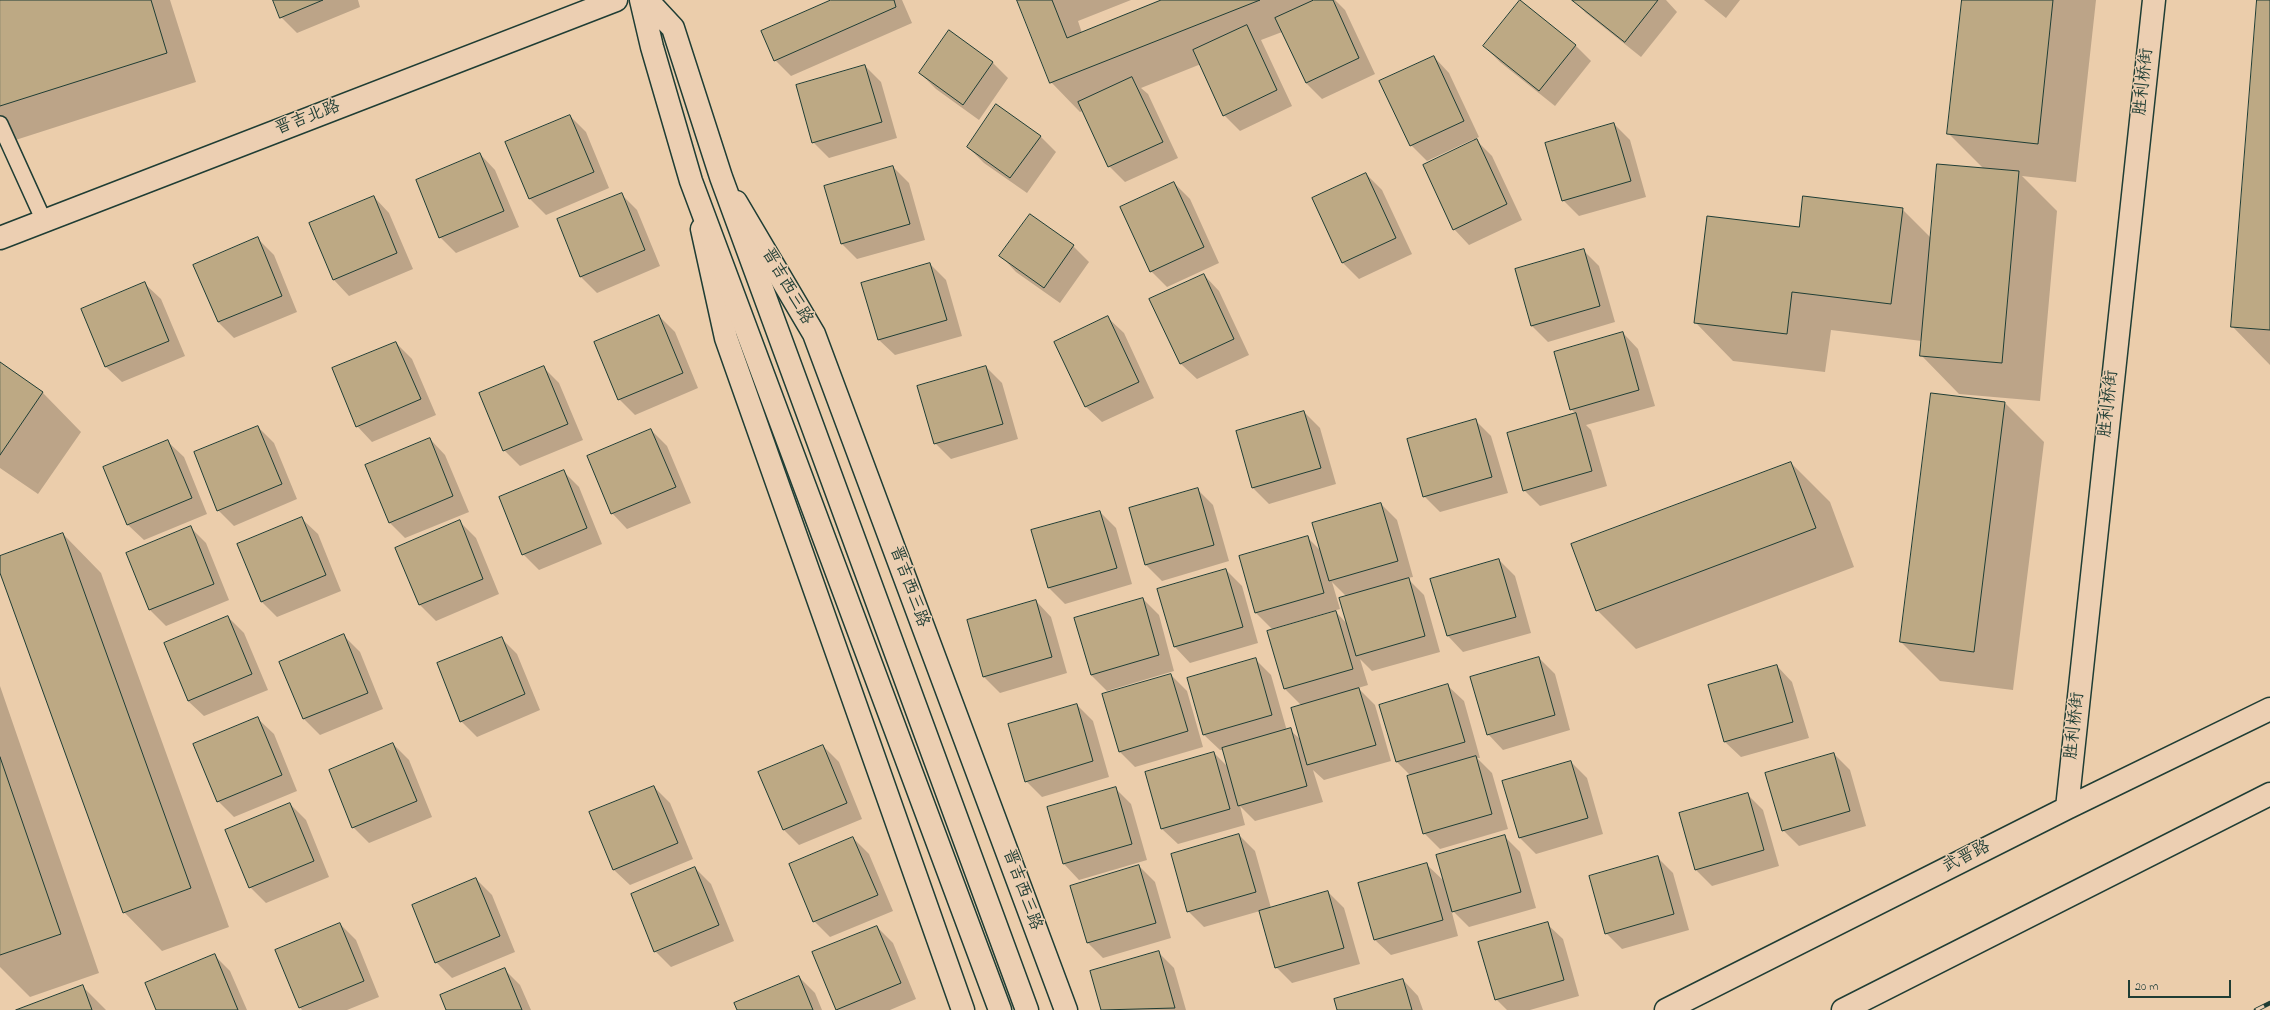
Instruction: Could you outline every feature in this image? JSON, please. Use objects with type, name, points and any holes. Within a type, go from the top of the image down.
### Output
[{"type":"street","name":"晋吉北路","points":[[0,238],[616,0]]},
{"type":"street","points":[[641,0],[652,47],[691,181],[726,338],[963,1010]]},
{"type":"street","name":"晋吉西三路","points":[[647,0],[673,28],[721,177],[1027,1010]]},
{"type":"street","name":"胜利桥街","points":[[2067,808],[2154,0]]},
{"type":"street","name":"晋吉西三路","points":[[721,177],[814,334],[1066,1010]]},
{"type":"street","points":[[691,181],[1000,1010]]},
{"type":"street","name":"武晋路","points":[[1666,1010],[2067,808],[2270,709]]},
{"type":"street","points":[[1843,1010],[2270,794]]},
{"type":"lane","points":[[0,124],[44,221]]},
{"type":"building","points":[[0,0],[151,0],[167,53],[0,106]]},
{"type":"building","points":[[273,0],[323,0],[280,18]]},
{"type":"building","points":[[831,0],[894,0],[896,7],[774,61],[761,31]]},
{"type":"building","points":[[1017,0],[1052,0],[1067,38],[1161,0],[1260,0],[1050,83]]},
{"type":"building","points":[[1314,0],[1333,0],[1359,58],[1306,83],[1275,18]]},
{"type":"building","points":[[1520,0],[1576,45],[1539,91],[1483,46]]},
{"type":"building","points":[[1572,0],[1658,0],[1625,42]]},
{"type":"building","points":[[1962,0],[2053,0],[2038,144],[1947,134]]},
{"type":"building","points":[[2257,0],[2270,0],[2270,330],[2231,327]]},
{"type":"building","points":[[1247,25],[1277,90],[1223,116],[1193,50]]},
{"type":"building","points":[[949,30],[993,62],[963,105],[919,73]]},
{"type":"building","points":[[1434,56],[1464,121],[1410,146],[1379,81]]},
{"type":"building","points":[[865,65],[882,122],[812,143],[796,85]]},
{"type":"building","points":[[1132,77],[1163,142],[1108,167],[1078,102]]},
{"type":"building","points":[[996,104],[1041,136],[1010,178],[967,147]]},
{"type":"building","points":[[570,115],[594,172],[529,199],[505,142]]},
{"type":"building","points":[[1614,123],[1631,181],[1562,201],[1545,143]]},
{"type":"building","points":[[1477,139],[1507,204],[1453,230],[1423,165]]},
{"type":"building","points":[[480,153],[504,211],[439,238],[416,180]]},
{"type":"building","points":[[1937,164],[2019,171],[2002,363],[1920,356]]},
{"type":"building","points":[[893,166],[910,224],[841,244],[824,186]]},
{"type":"building","points":[[1366,173],[1396,238],[1342,263],[1312,198]]},
{"type":"building","points":[[1174,182],[1204,247],[1150,272],[1120,207]]},
{"type":"building","points":[[622,193],[645,250],[580,277],[557,219]]},
{"type":"building","points":[[374,196],[397,253],[333,280],[309,223]]},
{"type":"building","points":[[1803,196],[1903,208],[1891,304],[1792,292],[1787,334],[1694,323],[1707,216],[1799,227]]},
{"type":"building","points":[[1030,214],[1074,245],[1044,288],[999,256]]},
{"type":"building","points":[[258,237],[282,296],[218,322],[193,265]]},
{"type":"building","points":[[1584,249],[1600,306],[1531,326],[1515,269]]},
{"type":"building","points":[[930,263],[947,320],[878,340],[861,283]]},
{"type":"building","points":[[1204,274],[1234,339],[1180,364],[1149,299]]},
{"type":"building","points":[[145,282],[169,341],[105,367],[81,309]]},
{"type":"building","points":[[659,315],[683,373],[618,400],[594,342]]},
{"type":"building","points":[[1108,316],[1139,382],[1085,407],[1054,342]]},
{"type":"building","points":[[1623,332],[1639,390],[1570,410],[1554,352]]},
{"type":"building","points":[[396,342],[421,399],[356,427],[332,368]]},
{"type":"building","points":[[0,362],[43,392],[0,455]]},
{"type":"building","points":[[544,366],[568,424],[503,451],[479,393]]},
{"type":"building","points":[[986,366],[1003,424],[934,444],[917,386]]},
{"type":"building","points":[[1931,393],[2005,402],[1974,652],[1900,642]]},
{"type":"building","points":[[1304,411],[1321,468],[1252,488],[1236,431]]},
{"type":"building","points":[[1576,413],[1592,471],[1523,491],[1507,433]]},
{"type":"building","points":[[1476,419],[1492,477],[1423,497],[1407,439]]},
{"type":"building","points":[[258,426],[282,484],[217,511],[194,452]]},
{"type":"building","points":[[651,429],[676,487],[611,514],[587,456]]},
{"type":"building","points":[[430,438],[453,496],[389,523],[365,465]]},
{"type":"building","points":[[168,440],[192,498],[127,525],[103,467]]},
{"type":"building","points":[[1791,462],[1816,528],[1596,611],[1571,544]]},
{"type":"building","points":[[564,470],[587,528],[522,555],[499,497]]},
{"type":"building","points":[[1198,488],[1214,545],[1145,565],[1129,508]]},
{"type":"building","points":[[1381,503],[1398,561],[1329,581],[1312,523]]},
{"type":"building","points":[[1100,511],[1117,568],[1048,588],[1031,530]]},
{"type":"building","points":[[302,517],[326,575],[261,602],[237,544]]},
{"type":"building","points":[[460,520],[483,579],[419,605],[395,548]]},
{"type":"building","points":[[191,526],[214,584],[149,610],[126,553]]},
{"type":"building","points":[[63,533],[191,888],[123,913],[0,573],[0,556]]},
{"type":"building","points":[[1308,536],[1324,593],[1255,613],[1239,556]]},
{"type":"building","points":[[1499,559],[1516,617],[1447,636],[1430,579]]},
{"type":"building","points":[[1226,569],[1243,627],[1174,647],[1157,589]]},
{"type":"building","points":[[1409,578],[1425,636],[1356,656],[1339,598]]},
{"type":"building","points":[[1143,598],[1159,655],[1091,675],[1074,618]]},
{"type":"building","points":[[1036,600],[1052,657],[983,677],[967,620]]},
{"type":"building","points":[[1336,611],[1353,669],[1284,689],[1267,631]]},
{"type":"building","points":[[228,616],[252,674],[188,701],[164,643]]},
{"type":"building","points":[[344,634],[368,693],[303,719],[279,662]]},
{"type":"building","points":[[502,637],[525,694],[460,722],[437,663]]},
{"type":"building","points":[[1539,657],[1555,715],[1487,735],[1470,677]]},
{"type":"building","points":[[1256,658],[1272,715],[1203,735],[1187,678]]},
{"type":"building","points":[[1777,665],[1793,722],[1724,742],[1708,685]]},
{"type":"building","points":[[1171,674],[1188,731],[1119,752],[1102,694]]},
{"type":"building","points":[[1448,684],[1465,742],[1396,762],[1379,705]]},
{"type":"building","points":[[1359,688],[1376,745],[1307,765],[1291,708]]},
{"type":"building","points":[[1077,704],[1093,761],[1025,782],[1008,724]]},
{"type":"building","points":[[258,717],[282,775],[217,802],[193,744]]},
{"type":"building","points":[[1291,728],[1307,786],[1238,806],[1222,748]]},
{"type":"building","points":[[393,743],[417,801],[352,828],[329,770]]},
{"type":"building","points":[[823,745],[847,803],[783,830],[758,772]]},
{"type":"building","points":[[1214,752],[1230,809],[1161,829],[1145,772]]},
{"type":"building","points":[[1834,753],[1850,811],[1782,831],[1765,773]]},
{"type":"building","points":[[1476,756],[1492,814],[1423,834],[1407,776]]},
{"type":"building","points":[[0,757],[61,934],[0,955]]},
{"type":"building","points":[[1571,761],[1588,818],[1519,838],[1502,781]]},
{"type":"building","points":[[654,786],[678,843],[613,870],[589,812]]},
{"type":"building","points":[[1116,787],[1132,844],[1063,864],[1047,807]]},
{"type":"building","points":[[1748,793],[1764,850],[1695,870],[1679,813]]},
{"type":"building","points":[[290,803],[314,861],[249,888],[225,830]]},
{"type":"building","points":[[1239,834],[1256,892],[1187,912],[1171,854]]},
{"type":"building","points":[[1505,835],[1521,892],[1452,912],[1436,855]]},
{"type":"building","points":[[853,837],[878,895],[813,922],[789,864]]},
{"type":"building","points":[[1658,856],[1674,914],[1605,934],[1589,876]]},
{"type":"building","points":[[1427,863],[1443,920],[1374,940],[1358,883]]},
{"type":"building","points":[[1139,865],[1156,923],[1087,943],[1070,886]]},
{"type":"building","points":[[695,867],[719,925],[654,952],[631,894]]},
{"type":"building","points":[[476,878],[500,936],[435,963],[412,905]]},
{"type":"building","points":[[1328,891],[1344,948],[1275,968],[1259,911]]},
{"type":"building","points":[[1548,922],[1564,980],[1495,1000],[1478,942]]},
{"type":"building","points":[[340,923],[364,981],[299,1008],[275,950]]},
{"type":"building","points":[[877,926],[901,983],[836,1010],[812,952]]},
{"type":"building","points":[[1159,951],[1175,1008],[1101,1010],[1090,971]]},
{"type":"building","points":[[215,954],[238,1010],[156,1010],[145,983]]},
{"type":"building","points":[[505,968],[522,1010],[446,1010],[440,995]]},
{"type":"building","points":[[799,976],[813,1010],[737,1010],[734,1003]]},
{"type":"building","points":[[1403,979],[1412,1010],[1337,1010],[1334,999]]},
{"type":"building","points":[[83,985],[92,1010],[16,1010]]},
{"type":"railway","points":[[2256,1010],[2270,1003]]}]
